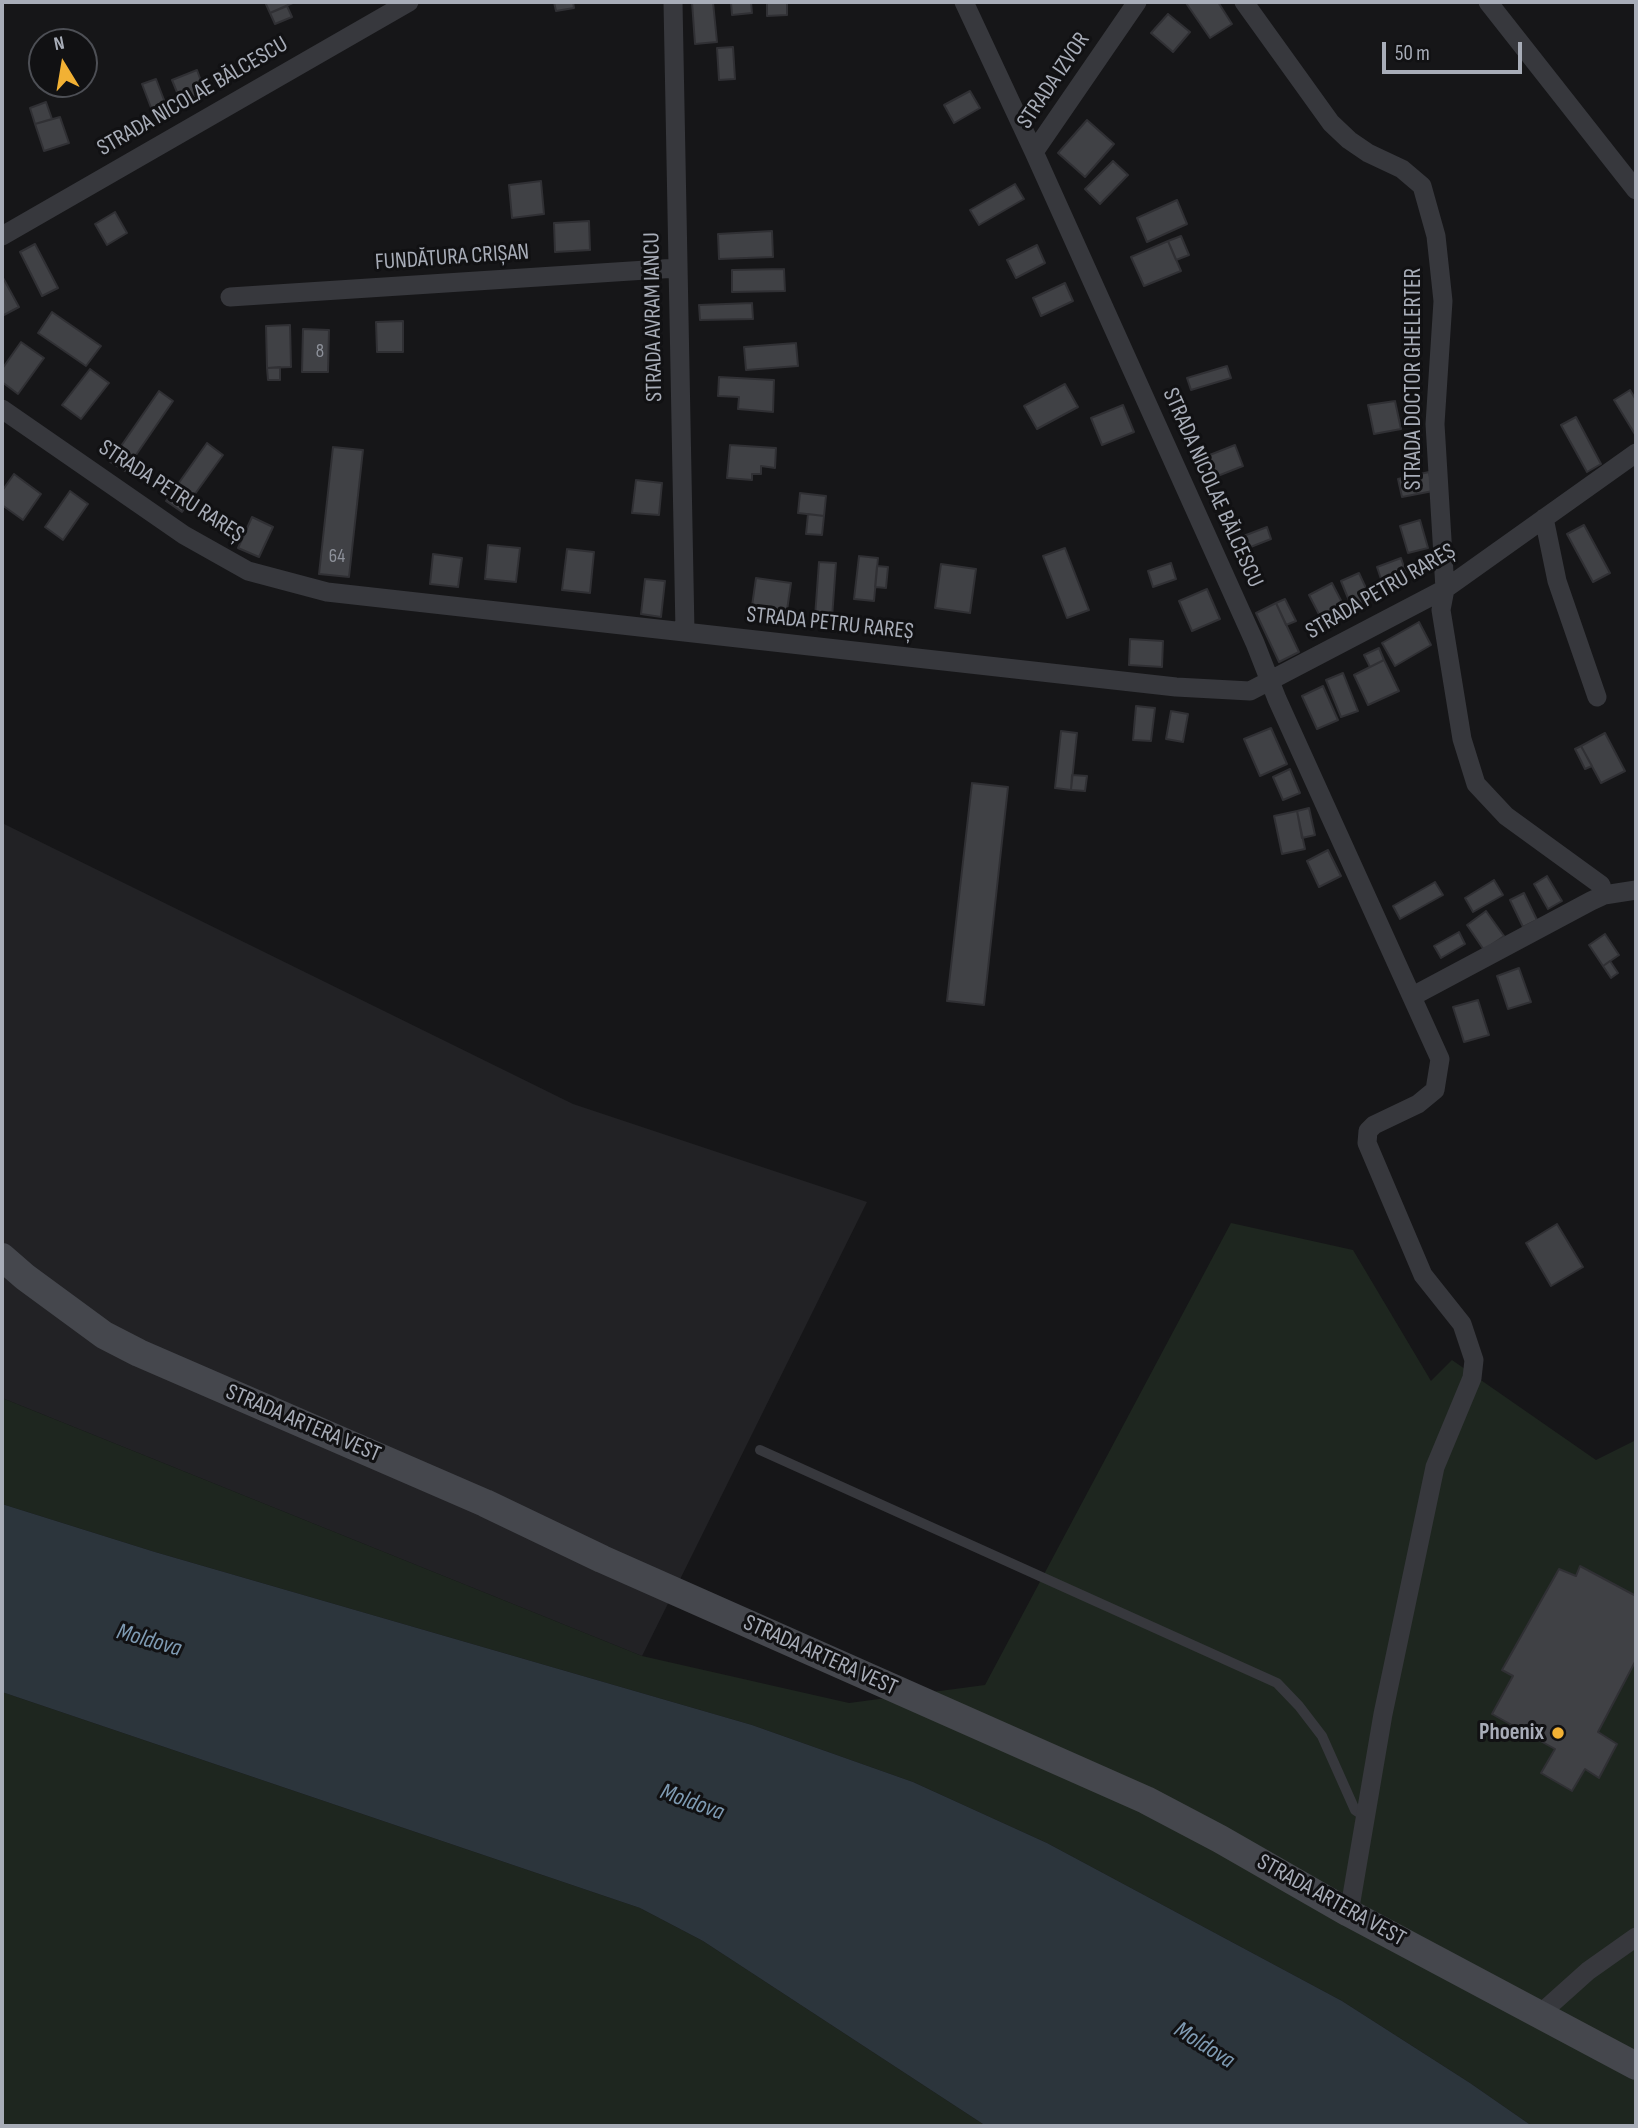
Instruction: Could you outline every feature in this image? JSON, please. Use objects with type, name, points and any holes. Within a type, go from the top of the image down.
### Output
[{"type":"main road","name":"STRADA ARTERA VEST","points":[[2,1257],[104,1335],[139,1353],[485,1503],[614,1564],[1146,1800],[1349,1913],[1636,2066]]},
{"type":"street","name":"STRADA NICOLAE BĂLCESCU","points":[[2,236],[410,2]]},
{"type":"street","name":"STRADA AVRAM IANCU","points":[[673,2],[685,632]]},
{"type":"street","name":"STRADA NICOLAE BĂLCESCU","points":[[964,2],[1034,152],[1440,1059],[1435,1090],[1418,1104],[1374,1125],[1368,1131],[1367,1143],[1423,1275],[1462,1324],[1474,1360],[1472,1378],[1436,1467],[1364,1816]]},
{"type":"street","name":"STRADA IZVOR","points":[[1034,152],[1138,2]]},
{"type":"street","name":"STRADA DOCTOR GHELERTER","points":[[1244,2],[1331,123],[1349,140],[1368,153],[1402,169],[1422,186],[1431,212],[1443,302],[1435,425],[1445,589],[1441,610],[1462,739],[1476,784],[1506,816],[1601,886],[1604,895]]},
{"type":"street","points":[[1488,2],[1636,190]]},
{"type":"street","name":"FUNDĂTURA CRIȘAN","points":[[230,297],[677,268]]},
{"type":"street","name":"STRADA PETRU RAREȘ","points":[[2,409],[184,536],[248,571],[327,592],[1176,687],[1250,691],[1445,589],[1636,453]]},
{"type":"street","points":[[1544,518],[1557,581],[1597,697]]},
{"type":"street","points":[[1413,996],[1604,895],[1636,890]]},
{"type":"street","points":[[1349,1913],[1364,1816]]},
{"type":"street","points":[[1540,2014],[1588,1971],[1636,1937]]},
{"type":"lane","points":[[760,1450],[1277,1683],[1322,1736],[1355,1810],[1364,1816]]},
{"type":"shaded area","points":[[2,823],[573,1104],[867,1202],[642,1656],[2,1398]]},
{"type":"shaded area","points":[[1231,1223],[1353,1250],[1431,1381],[1452,1360],[1596,1460],[1636,1440],[1636,2126],[1532,2126],[1342,2001],[1047,1843],[913,1782],[752,1725],[155,1552],[2,1504],[2,1398],[642,1656],[849,1703],[985,1685]]},
{"type":"shaded area","points":[[2,1692],[640,1908],[703,1941],[986,2126],[2,2126]]},
{"type":"water","name":"Moldova","points":[[2,1504],[155,1552],[752,1725],[913,1782],[1047,1843],[1342,2001],[1532,2126],[986,2126],[703,1941],[640,1908],[2,1692]]},
{"type":"building","points":[[265,2],[295,2],[270,13]]},
{"type":"building","points":[[554,2],[573,2],[574,8],[556,11]]},
{"type":"building","points":[[692,2],[713,2],[717,42],[695,44]]},
{"type":"building","points":[[731,2],[751,2],[752,13],[732,15]]},
{"type":"building","points":[[767,2],[787,2],[787,15],[767,16]]},
{"type":"building","points":[[1218,2],[1232,24],[1210,38],[1186,3]]},
{"type":"building","points":[[287,6],[292,17],[275,24],[270,13]]},
{"type":"building","points":[[1168,14],[1190,32],[1173,52],[1151,33]]},
{"type":"building","points":[[733,47],[735,79],[719,80],[717,48]]},
{"type":"building","points":[[197,70],[205,92],[181,102],[172,80]]},
{"type":"building","points":[[156,79],[169,113],[155,118],[142,84]]},
{"type":"building","points":[[970,91],[980,108],[954,123],[944,105]]},
{"type":"building","points":[[46,102],[52,119],[35,124],[30,108]]},
{"type":"building","points":[[60,117],[69,143],[44,151],[35,124]]},
{"type":"building","points":[[1087,120],[1114,144],[1085,177],[1058,153]]},
{"type":"building","points":[[1113,161],[1128,175],[1100,204],[1085,189]]},
{"type":"building","points":[[541,181],[544,214],[512,218],[509,185]]},
{"type":"building","points":[[1015,184],[1024,199],[979,225],[970,210]]},
{"type":"building","points":[[1177,200],[1187,224],[1147,242],[1137,218]]},
{"type":"building","points":[[115,212],[127,233],[107,245],[95,224]]},
{"type":"building","points":[[589,221],[590,250],[555,252],[554,223]]},
{"type":"building","points":[[772,231],[773,257],[719,259],[718,234]]},
{"type":"building","points":[[1181,236],[1189,255],[1176,260],[1168,241]]},
{"type":"building","points":[[1168,241],[1181,271],[1144,286],[1131,257]]},
{"type":"building","points":[[35,244],[58,288],[42,296],[20,252]]},
{"type":"building","points":[[1037,245],[1045,263],[1016,278],[1007,260]]},
{"type":"building","points":[[784,269],[785,291],[732,292],[732,270]]},
{"type":"building","points":[[2,276],[19,307],[2,316]]},
{"type":"building","points":[[1065,283],[1073,301],[1041,316],[1033,298]]},
{"type":"building","points":[[752,303],[753,319],[700,320],[699,305]]},
{"type":"building","points":[[52,312],[101,346],[86,366],[38,333]]},
{"type":"building","points":[[403,321],[403,352],[377,352],[376,322]]},
{"type":"building","points":[[290,325],[291,367],[267,368],[266,326]]},
{"type":"building","points":[[303,329],[329,330],[328,372],[302,372]]},
{"type":"building","points":[[21,342],[44,358],[18,394],[2,382],[2,369]]},
{"type":"building","points":[[796,343],[798,366],[746,370],[744,347]]},
{"type":"building","points":[[1227,366],[1231,378],[1191,390],[1187,378]]},
{"type":"building","points":[[280,367],[280,380],[268,380],[267,368]]},
{"type":"building","points":[[90,369],[109,383],[81,419],[62,405]]},
{"type":"building","points":[[719,377],[774,380],[773,412],[738,409],[739,397],[718,396]]},
{"type":"building","points":[[1065,384],[1078,407],[1037,429],[1024,406]]},
{"type":"building","points":[[1630,390],[1636,400],[1636,436],[1614,400]]},
{"type":"building","points":[[159,391],[173,401],[125,471],[110,462]]},
{"type":"building","points":[[1395,401],[1401,429],[1374,434],[1368,405]]},
{"type":"building","points":[[1123,405],[1134,432],[1102,445],[1091,418]]},
{"type":"building","points":[[1576,417],[1601,464],[1587,472],[1561,425]]},
{"type":"building","points":[[207,443],[223,455],[182,512],[166,501]]},
{"type":"building","points":[[730,445],[776,448],[775,468],[761,466],[761,474],[752,474],[752,480],[727,478]]},
{"type":"building","points":[[1235,445],[1243,466],[1210,479],[1202,458]]},
{"type":"building","points":[[333,447],[363,450],[349,577],[319,574]]},
{"type":"building","points":[[1429,472],[1433,491],[1402,497],[1398,479]]},
{"type":"building","points":[[14,474],[41,494],[23,520],[2,505],[2,491]]},
{"type":"building","points":[[636,480],[662,483],[659,515],[632,513]]},
{"type":"building","points":[[70,491],[88,504],[63,540],[45,527]]},
{"type":"building","points":[[800,493],[826,496],[824,516],[798,513]]},
{"type":"building","points":[[808,514],[824,516],[822,535],[806,534]]},
{"type":"building","points":[[252,517],[273,527],[259,557],[238,548]]},
{"type":"building","points":[[1420,520],[1428,548],[1408,553],[1400,526]]},
{"type":"building","points":[[1584,525],[1610,573],[1593,582],[1567,534]]},
{"type":"building","points":[[1267,527],[1271,539],[1238,552],[1233,540]]},
{"type":"building","points":[[488,545],[520,548],[516,582],[485,579]]},
{"type":"building","points":[[1065,548],[1089,610],[1067,618],[1043,556]]},
{"type":"building","points":[[567,549],[594,552],[590,593],[562,590]]},
{"type":"building","points":[[433,554],[462,558],[458,587],[430,584]]},
{"type":"building","points":[[859,556],[878,558],[874,601],[854,599]]},
{"type":"building","points":[[1401,558],[1409,582],[1385,591],[1377,567]]},
{"type":"building","points":[[819,562],[836,563],[832,618],[815,617]]},
{"type":"building","points":[[1171,563],[1176,579],[1153,587],[1148,571]]},
{"type":"building","points":[[941,564],[976,569],[970,613],[935,608]]},
{"type":"building","points":[[877,566],[888,567],[886,588],[875,587]]},
{"type":"building","points":[[1359,573],[1371,599],[1352,608],[1341,581]]},
{"type":"building","points":[[756,578],[791,583],[786,617],[751,613]]},
{"type":"building","points":[[645,579],[665,581],[661,617],[641,614]]},
{"type":"building","points":[[1332,583],[1347,612],[1324,624],[1309,595]]},
{"type":"building","points":[[1207,589],[1220,619],[1192,631],[1179,601]]},
{"type":"building","points":[[1285,599],[1296,621],[1286,625],[1276,603]]},
{"type":"building","points":[[1276,603],[1299,652],[1279,662],[1256,613]]},
{"type":"building","points":[[1419,622],[1431,645],[1395,666],[1382,643]]},
{"type":"building","points":[[1130,639],[1163,641],[1162,667],[1129,665]]},
{"type":"building","points":[[1379,648],[1384,660],[1370,667],[1364,655]]},
{"type":"building","points":[[1384,660],[1399,691],[1368,705],[1354,675]]},
{"type":"building","points":[[1343,673],[1358,711],[1341,717],[1326,680]]},
{"type":"building","points":[[1323,686],[1338,720],[1317,729],[1302,696]]},
{"type":"building","points":[[1136,706],[1155,708],[1151,741],[1133,740]]},
{"type":"building","points":[[1171,711],[1188,714],[1183,742],[1166,739]]},
{"type":"building","points":[[1271,728],[1287,764],[1260,776],[1244,739]]},
{"type":"building","points":[[1061,731],[1077,733],[1071,790],[1055,788]]},
{"type":"building","points":[[1605,733],[1625,771],[1601,783],[1581,746]]},
{"type":"building","points":[[1581,746],[1592,766],[1585,769],[1575,749]]},
{"type":"building","points":[[1290,769],[1300,793],[1283,800],[1273,777]]},
{"type":"building","points":[[1072,775],[1087,776],[1085,791],[1071,790]]},
{"type":"building","points":[[972,783],[1008,787],[984,1005],[947,1001]]},
{"type":"building","points":[[1309,808],[1315,835],[1302,838],[1297,811]]},
{"type":"building","points":[[1297,811],[1305,849],[1282,854],[1274,816]]},
{"type":"building","points":[[1328,850],[1341,876],[1319,887],[1307,861]]},
{"type":"building","points":[[1547,876],[1562,901],[1548,909],[1534,884]]},
{"type":"building","points":[[1494,880],[1503,895],[1473,912],[1465,898]]},
{"type":"building","points":[[1435,882],[1443,895],[1400,919],[1393,906]]},
{"type":"building","points":[[1524,893],[1537,920],[1523,927],[1510,900]]},
{"type":"building","points":[[1486,911],[1504,936],[1484,950],[1467,925]]},
{"type":"building","points":[[1459,932],[1465,944],[1441,958],[1434,946]]},
{"type":"building","points":[[1605,934],[1619,955],[1603,966],[1589,945]]},
{"type":"building","points":[[1610,961],[1618,973],[1611,978],[1603,966]]},
{"type":"building","points":[[1519,968],[1531,1002],[1508,1009],[1497,976]]},
{"type":"building","points":[[1478,1000],[1489,1035],[1464,1042],[1453,1007]]},
{"type":"building","points":[[1557,1224],[1583,1267],[1551,1286],[1526,1243]]},
{"type":"building","points":[[1580,1566],[1636,1596],[1636,1660],[1598,1732],[1617,1744],[1599,1778],[1585,1769],[1572,1791],[1541,1773],[1555,1749],[1492,1714],[1513,1676],[1502,1670],[1559,1569],[1576,1576]]},
{"type":"place","name":"Phoenix","points":[[1558,1733]]}]
